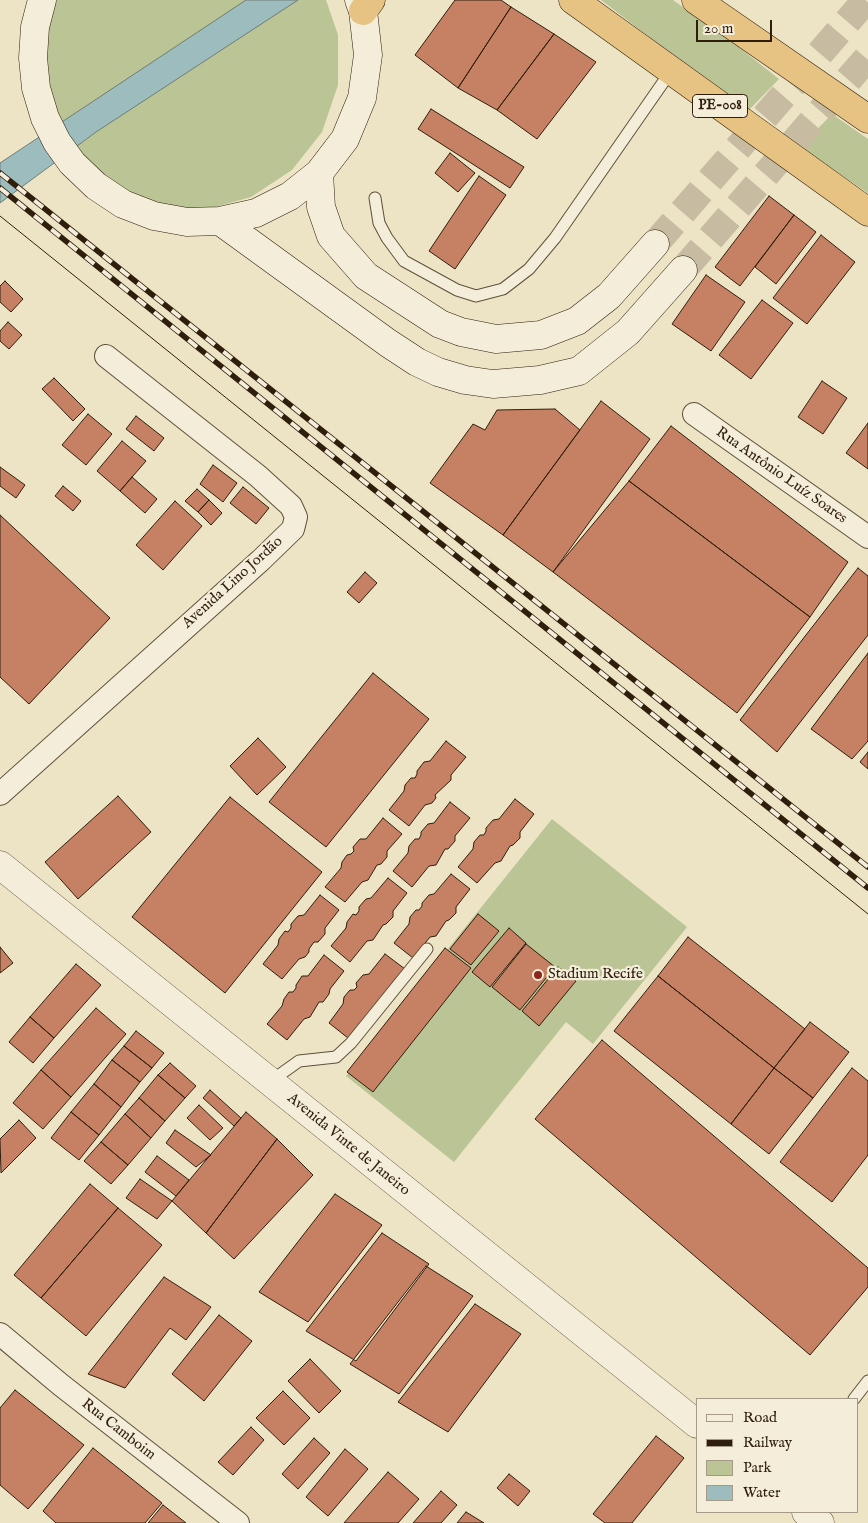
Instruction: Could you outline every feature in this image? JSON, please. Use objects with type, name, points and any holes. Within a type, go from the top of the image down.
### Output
[{"type":"highway","name":"PE-008","points":[[573,0],[868,212]]},
{"type":"highway","points":[[696,0],[868,119]]},
{"type":"main road","points":[[42,0],[35,27],[33,58],[36,88],[45,118],[57,142],[72,163],[96,186],[123,204],[154,216],[187,222],[220,221],[256,213],[290,196],[318,173],[345,138],[362,98],[368,55],[364,4]]},
{"type":"main road","points":[[318,173],[321,207],[331,236],[366,276],[440,324],[461,332],[496,339],[541,335],[577,320],[609,296],[655,244]]},
{"type":"main road","points":[[220,221],[388,344],[418,362],[438,372],[465,380],[493,384],[540,380],[579,371],[628,332],[683,270]]},
{"type":"main road","name":"Avenida Vinte de Janeiro","points":[[0,865],[696,1423]]},
{"type":"main road","points":[[807,1513],[820,1523]]},
{"type":"street","name":"Avenida Lino Jordão","points":[[0,794],[261,560],[293,529],[296,517],[292,506],[258,476],[106,356]]},
{"type":"street","name":"Rua Antônio Luíz Soares","points":[[694,414],[868,537]]},
{"type":"street","name":"Rua Camboim","points":[[0,1334],[60,1385],[238,1523]]},
{"type":"lane","points":[[375,198],[379,223],[387,238],[404,261],[457,290],[476,296],[504,289],[529,269],[555,238],[671,71]]},
{"type":"lane","points":[[270,1082],[299,1062],[312,1058],[328,1059],[336,1057],[351,1043],[427,949]]},
{"type":"lane","points":[[855,1398],[868,1382]]},
{"type":"green space","points":[[57,0],[326,0],[338,35],[338,85],[322,132],[292,170],[251,197],[204,210],[156,206],[111,187],[75,155],[51,113],[42,65],[48,16]]},
{"type":"green space","points":[[601,0],[673,0],[736,45],[779,79],[747,112]]},
{"type":"green space","points":[[832,114],[868,139],[868,193],[800,147]]},
{"type":"green space","name":"Stadium Recife","points":[[552,819],[687,927],[593,1044],[566,1022],[454,1162],[346,1076]]},
{"type":"water","points":[[246,0],[298,0],[96,132],[0,203],[0,163]]},
{"type":"building","points":[[455,0],[501,0],[511,7],[458,88],[415,55]]},
{"type":"building","points":[[511,7],[554,34],[497,110],[458,88]]},
{"type":"building","points":[[554,34],[596,62],[537,139],[497,110]]},
{"type":"building","points":[[431,109],[524,167],[510,188],[418,129]]},
{"type":"building","points":[[450,153],[475,173],[458,192],[435,173]]},
{"type":"building","points":[[479,176],[506,195],[455,269],[429,251]]},
{"type":"building","points":[[769,196],[794,215],[740,286],[715,267]]},
{"type":"building","points":[[794,215],[816,232],[776,284],[755,267]]},
{"type":"building","points":[[821,235],[855,262],[807,324],[773,298]]},
{"type":"building","points":[[706,275],[745,302],[711,351],[672,324]]},
{"type":"building","points":[[5,281],[23,299],[11,312],[0,302],[0,286]]},
{"type":"building","points":[[762,300],[793,323],[751,379],[719,355]]},
{"type":"building","points":[[8,322],[22,335],[9,349],[0,341],[0,331]]},
{"type":"building","points":[[54,378],[85,409],[73,421],[42,389]]},
{"type":"building","points":[[822,381],[847,398],[823,434],[798,417]]},
{"type":"building","points":[[601,401],[650,439],[553,572],[503,535]]},
{"type":"building","points":[[555,409],[580,430],[503,535],[430,483],[473,424],[485,430],[497,410]]},
{"type":"building","points":[[88,414],[112,434],[86,465],[62,445]]},
{"type":"building","points":[[136,416],[164,438],[154,451],[126,429]]},
{"type":"building","points":[[868,423],[868,469],[846,453]]},
{"type":"building","points":[[671,426],[848,562],[810,617],[629,481]]},
{"type":"building","points":[[122,441],[146,461],[120,491],[97,471]]},
{"type":"building","points":[[213,465],[237,483],[223,502],[200,484]]},
{"type":"building","points":[[0,467],[25,485],[16,498],[0,486]]},
{"type":"building","points":[[132,477],[157,499],[145,513],[120,491]]},
{"type":"building","points":[[629,481],[810,617],[737,713],[553,572]]},
{"type":"building","points":[[63,486],[81,501],[73,511],[55,496]]},
{"type":"building","points":[[243,487],[269,508],[256,524],[230,503]]},
{"type":"building","points":[[197,489],[209,500],[198,512],[185,501]]},
{"type":"building","points":[[209,500],[222,513],[211,525],[198,512]]},
{"type":"building","points":[[175,501],[202,526],[163,570],[136,545]]},
{"type":"building","points":[[0,515],[110,618],[29,704],[0,677]]},
{"type":"building","points":[[858,568],[868,576],[868,635],[777,752],[740,720]]},
{"type":"building","points":[[365,572],[377,583],[359,603],[347,592]]},
{"type":"building","points":[[868,653],[868,741],[852,759],[811,729]]},
{"type":"building","points":[[373,673],[429,719],[326,847],[269,802]]},
{"type":"building","points":[[258,738],[286,767],[257,795],[230,766]]},
{"type":"building","points":[[446,741],[466,757],[451,775],[451,780],[435,795],[436,798],[432,803],[425,805],[409,826],[389,810],[404,791],[405,785],[411,778],[415,778],[417,771],[424,762],[430,761]]},
{"type":"building","points":[[868,752],[868,769],[860,762]]},
{"type":"building","points":[[118,796],[151,832],[78,899],[45,862]]},
{"type":"building","points":[[230,797],[322,872],[225,993],[132,917]]},
{"type":"building","points":[[515,799],[534,814],[520,832],[520,838],[510,846],[501,861],[495,863],[477,883],[458,867],[473,849],[474,842],[480,835],[484,835],[486,828],[493,820],[499,819]]},
{"type":"building","points":[[450,802],[470,818],[455,836],[455,841],[448,849],[445,849],[436,865],[429,866],[412,887],[393,871],[408,853],[409,846],[415,839],[419,839],[421,832],[428,824],[434,823]]},
{"type":"building","points":[[383,818],[402,834],[387,851],[387,857],[381,864],[377,865],[368,880],[362,882],[345,902],[325,887],[341,868],[342,862],[347,855],[354,851],[353,847],[360,839],[366,839]]},
{"type":"building","points":[[451,874],[470,889],[456,907],[456,913],[446,921],[436,936],[430,937],[413,958],[394,943],[409,924],[410,917],[416,910],[419,910],[429,895],[434,894]]},
{"type":"building","points":[[388,878],[407,893],[393,911],[393,917],[383,925],[373,940],[367,941],[350,962],[331,946],[346,928],[347,922],[353,914],[356,915],[359,907],[366,899],[371,898]]},
{"type":"building","points":[[320,895],[339,910],[325,928],[325,934],[318,942],[314,942],[305,957],[299,959],[282,979],[263,964],[278,945],[279,939],[285,931],[288,932],[291,924],[298,916],[304,915]]},
{"type":"building","points":[[478,914],[499,931],[471,965],[450,949]]},
{"type":"building","points":[[509,928],[526,943],[490,987],[472,972]]},
{"type":"building","points":[[688,937],[805,1029],[774,1068],[658,976]]},
{"type":"building","points":[[526,944],[555,967],[520,1010],[492,987]]},
{"type":"building","points":[[0,947],[13,963],[0,973]]},
{"type":"building","points":[[445,948],[471,968],[373,1092],[347,1072]]},
{"type":"building","points":[[385,954],[405,969],[348,1038],[329,1023],[343,1004],[344,997],[350,990],[354,990],[357,987],[356,983],[363,975],[369,974]]},
{"type":"building","points":[[324,955],[344,971],[323,1002],[319,1002],[310,1017],[304,1019],[287,1040],[267,1024],[282,1006],[289,992],[293,992],[296,988],[302,976],[308,976]]},
{"type":"building","points":[[76,964],[101,985],[54,1038],[30,1017]]},
{"type":"building","points":[[558,967],[576,981],[539,1026],[522,1011]]},
{"type":"building","points":[[658,976],[774,1068],[731,1124],[614,1031]]},
{"type":"building","points":[[96,1008],[126,1034],[71,1097],[41,1070]]},
{"type":"building","points":[[30,1017],[54,1038],[33,1063],[9,1042]]},
{"type":"building","points":[[810,1022],[849,1052],[813,1098],[774,1068]]},
{"type":"building","points":[[136,1031],[164,1053],[152,1068],[124,1046]]},
{"type":"building","points":[[602,1040],[868,1268],[868,1287],[810,1355],[535,1119]]},
{"type":"building","points":[[124,1046],[152,1068],[140,1082],[112,1060]]},
{"type":"building","points":[[112,1060],[140,1082],[121,1107],[94,1084]]},
{"type":"building","points":[[170,1063],[196,1086],[185,1098],[158,1075]]},
{"type":"building","points":[[774,1068],[813,1098],[769,1154],[731,1124]]},
{"type":"building","points":[[852,1068],[868,1081],[868,1155],[832,1202],[780,1162]]},
{"type":"building","points":[[41,1070],[71,1097],[43,1129],[13,1103]]},
{"type":"building","points":[[158,1075],[185,1098],[165,1121],[139,1098]]},
{"type":"building","points":[[94,1084],[121,1107],[99,1135],[71,1112]]},
{"type":"building","points":[[210,1090],[241,1118],[234,1126],[203,1098]]},
{"type":"building","points":[[139,1098],[165,1121],[151,1138],[125,1114]]},
{"type":"building","points":[[199,1105],[223,1128],[210,1140],[187,1118]]},
{"type":"building","points":[[71,1112],[99,1135],[79,1160],[51,1138]]},
{"type":"building","points":[[246,1112],[277,1139],[206,1233],[172,1201]]},
{"type":"building","points":[[125,1114],[151,1138],[128,1165],[101,1142]]},
{"type":"building","points":[[19,1120],[36,1138],[1,1173],[0,1139]]},
{"type":"building","points":[[175,1130],[211,1155],[196,1167],[166,1143]]},
{"type":"building","points":[[277,1139],[313,1175],[234,1259],[206,1233]]},
{"type":"building","points":[[101,1142],[128,1165],[111,1184],[84,1161]]},
{"type":"building","points":[[157,1156],[189,1180],[176,1196],[145,1172]]},
{"type":"building","points":[[140,1179],[172,1201],[157,1219],[126,1198]]},
{"type":"building","points":[[90,1184],[118,1208],[41,1298],[14,1275]]},
{"type":"building","points":[[335,1194],[382,1225],[308,1322],[259,1292]]},
{"type":"building","points":[[118,1208],[162,1245],[86,1336],[41,1298]]},
{"type":"building","points":[[382,1233],[429,1264],[356,1361],[306,1331]]},
{"type":"building","points":[[426,1266],[473,1296],[399,1394],[350,1364]]},
{"type":"building","points":[[164,1277],[211,1307],[186,1340],[170,1328],[125,1388],[88,1374]]},
{"type":"building","points":[[475,1304],[521,1334],[448,1432],[398,1402]]},
{"type":"building","points":[[219,1315],[252,1341],[204,1401],[172,1374]]},
{"type":"building","points":[[310,1359],[341,1391],[319,1413],[288,1381]]},
{"type":"building","points":[[15,1390],[84,1445],[28,1509],[0,1485],[0,1408]]},
{"type":"building","points":[[283,1391],[310,1418],[284,1445],[256,1418]]},
{"type":"building","points":[[251,1427],[264,1440],[233,1475],[218,1462]]},
{"type":"building","points":[[656,1436],[684,1458],[632,1523],[605,1523],[593,1514]]},
{"type":"building","points":[[314,1438],[330,1453],[298,1489],[282,1474]]},
{"type":"building","points":[[93,1448],[162,1503],[145,1523],[56,1523],[43,1511]]},
{"type":"building","points":[[345,1449],[368,1469],[328,1516],[306,1497]]},
{"type":"building","points":[[388,1472],[419,1499],[398,1523],[344,1523]]},
{"type":"building","points":[[509,1474],[530,1491],[518,1506],[497,1488]]},
{"type":"building","points":[[441,1491],[457,1505],[441,1523],[413,1523]]},
{"type":"building","points":[[163,1505],[186,1523],[148,1523]]},
{"type":"building","points":[[466,1512],[484,1523],[457,1523]]},
{"type":"tunnel","points":[[655,244],[866,0]]},
{"type":"tunnel","points":[[683,270],[868,57]]},
{"type":"tram line","points":[[0,216],[868,914]]},
{"type":"railway","points":[[0,173],[868,867]]},
{"type":"railway","points":[[0,188],[868,888]]},
{"type":"place","name":"Stadium Recife","points":[[538,975]]}]
